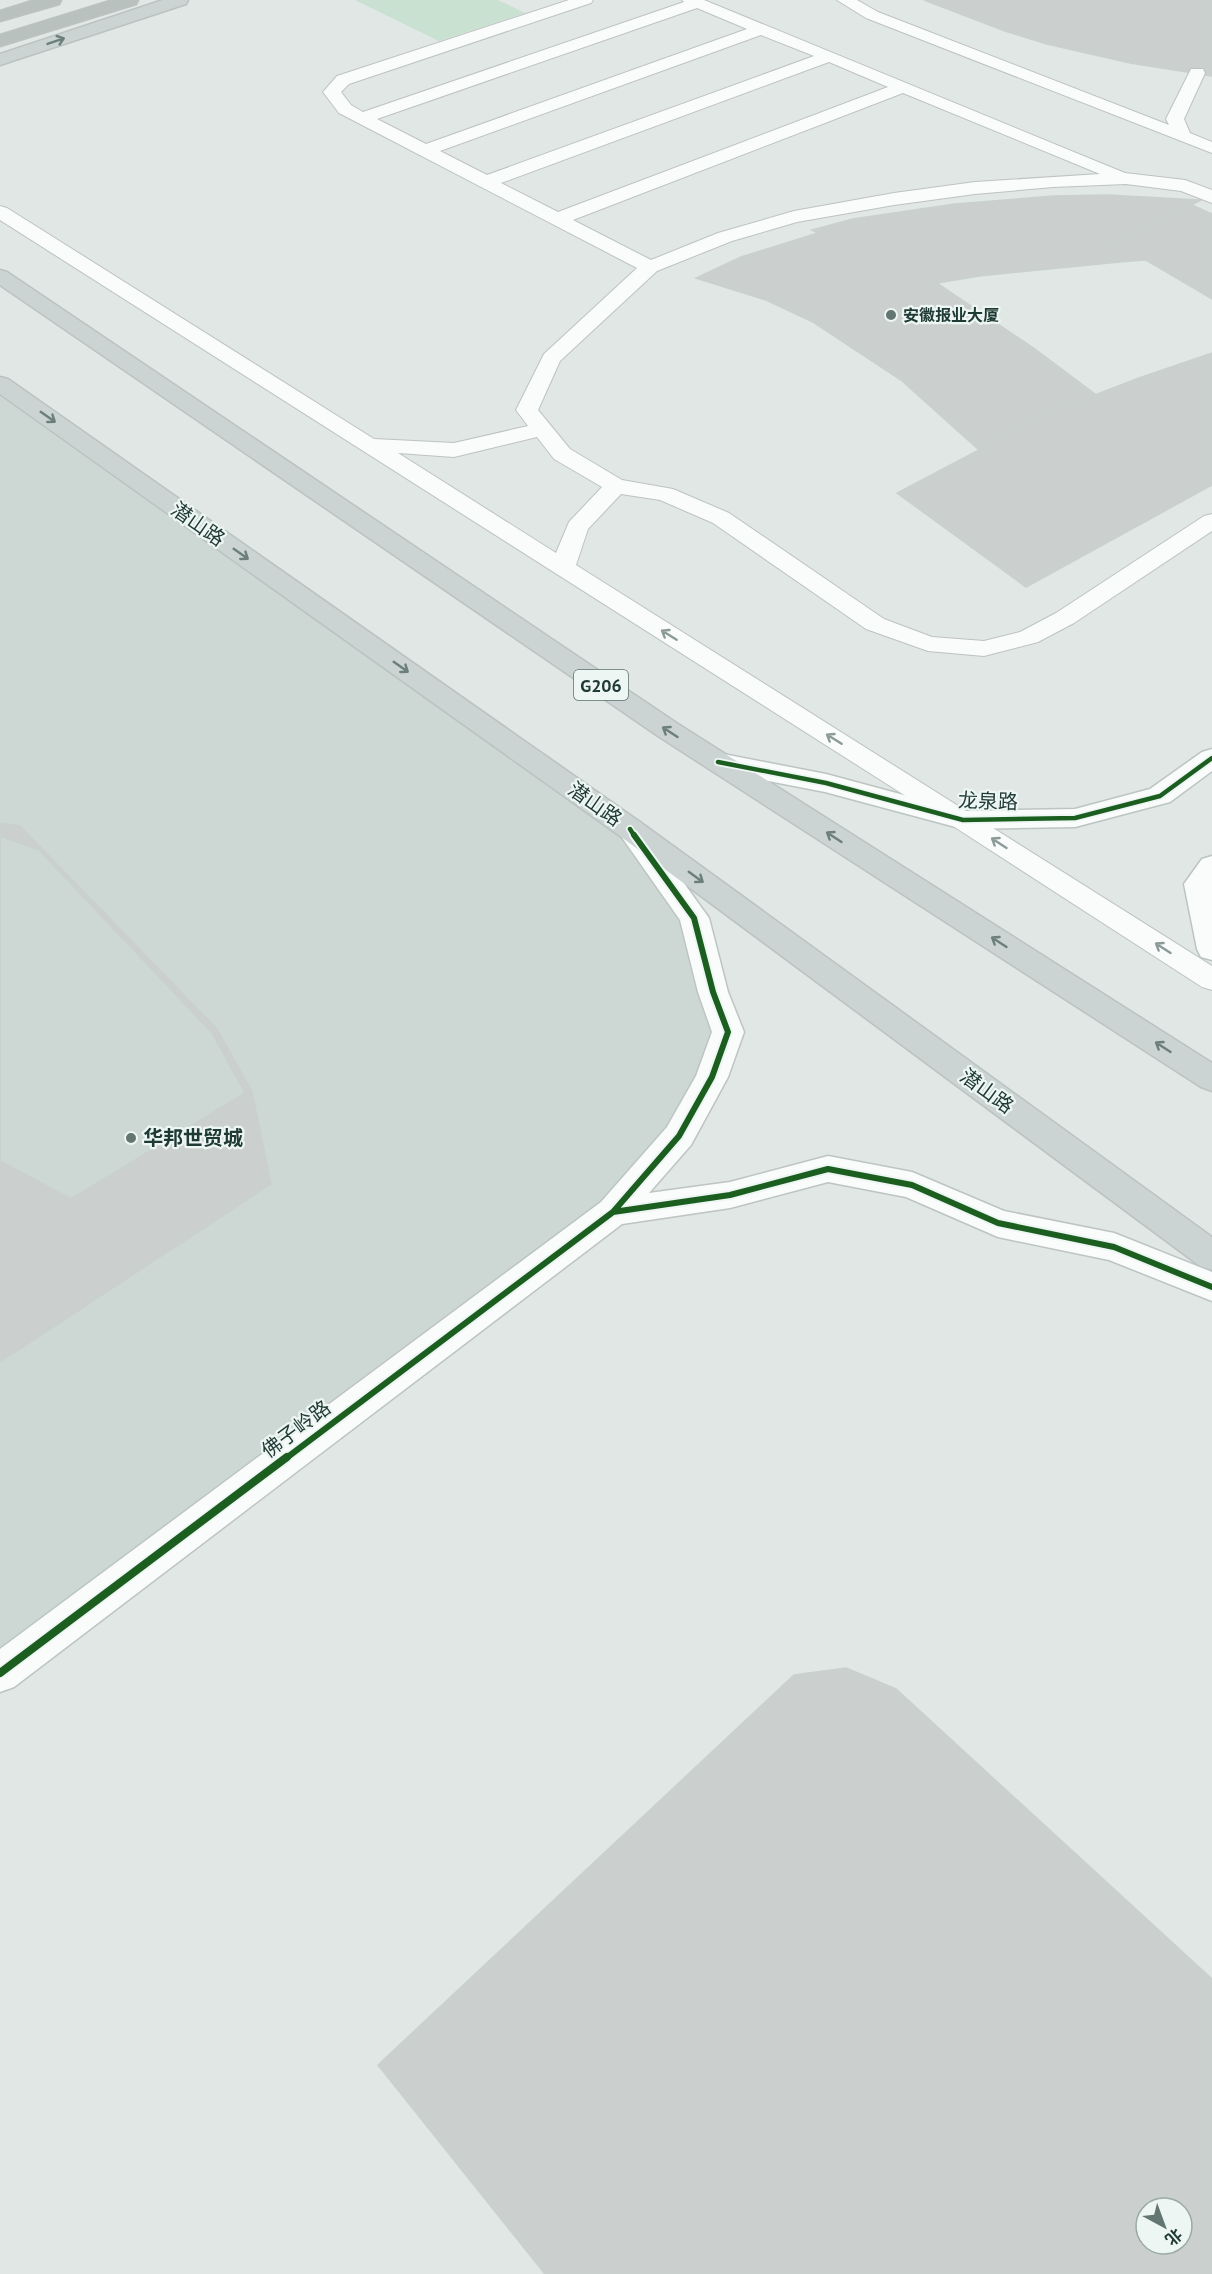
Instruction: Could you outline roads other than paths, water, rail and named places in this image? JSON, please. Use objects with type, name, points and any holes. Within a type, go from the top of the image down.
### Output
[{"type":"highway","points":[[0,16],[53,0]]},
{"type":"highway","points":[[0,41],[130,0]]},
{"type":"main road","points":[[0,60],[180,0]]},
{"type":"main road","name":"G206","points":[[0,276],[718,762],[1212,1079]]},
{"type":"main road","name":"潜山路","points":[[0,384],[630,829],[1212,1256]]},
{"type":"street","name":"龙泉路","points":[[718,762],[826,783],[963,820],[1075,818],[1160,796],[1212,758]]},
{"type":"street","name":"佛子岭路","points":[[0,1673],[613,1212],[679,1136],[711,1077],[728,1032],[713,992],[694,918],[630,829]]},
{"type":"street","points":[[1212,866],[1199,884],[1212,949]]},
{"type":"street","points":[[613,1212],[730,1195],[828,1169],[912,1185],[998,1223],[1114,1248],[1212,1287]]},
{"type":"lane","points":[[585,0],[343,80],[332,92],[345,109],[650,267]]},
{"type":"lane","points":[[845,0],[872,15],[1212,148]]},
{"type":"lane","points":[[362,118],[694,1],[1126,178]]},
{"type":"lane","points":[[424,150],[762,30]]},
{"type":"lane","points":[[486,182],[828,57]]},
{"type":"lane","points":[[1182,136],[1175,119],[1197,73]]},
{"type":"lane","points":[[557,219],[903,87]]},
{"type":"lane","points":[[1212,197],[1185,186],[1126,178],[975,188],[894,198],[805,215],[725,237],[650,267],[551,358],[527,410],[561,454],[616,486],[665,494],[721,518],[875,624],[928,644],[984,649],[1029,637],[1065,618],[1212,521]]},
{"type":"lane","points":[[0,212],[963,820],[1212,980]]},
{"type":"lane","points":[[367,444],[454,450],[542,429]]},
{"type":"lane","points":[[563,568],[577,527],[616,486]]},
{"type":"place","name":"安徽报业大厦","points":[[891,315]]},
{"type":"place","name":"华邦世贸城","points":[[131,1138]]}]
